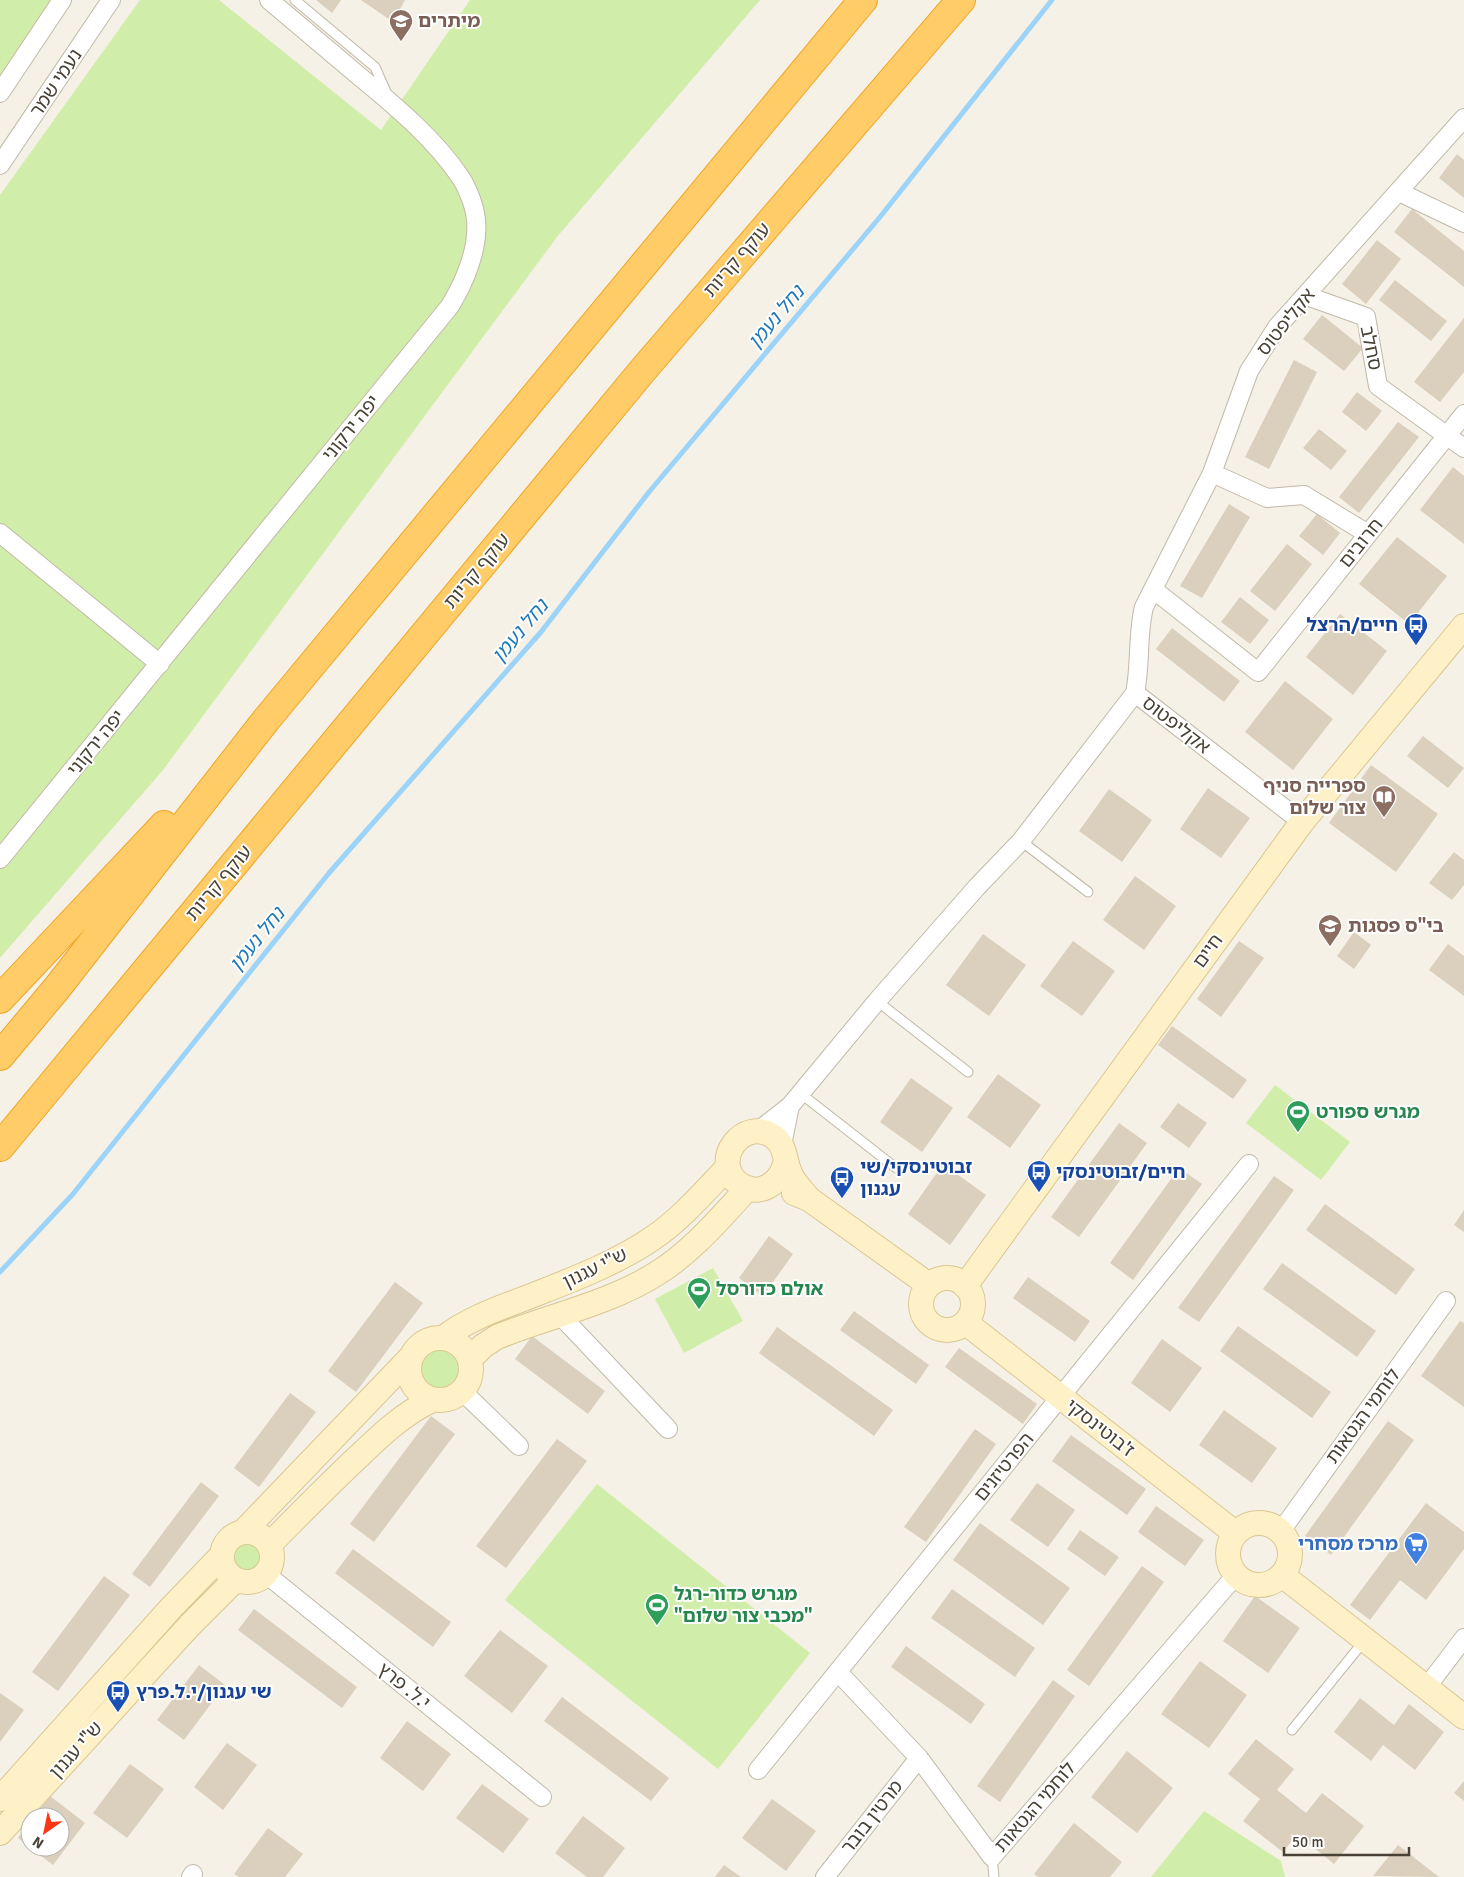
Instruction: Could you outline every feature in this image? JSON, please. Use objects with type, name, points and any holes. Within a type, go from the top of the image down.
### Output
[{"type":"highway","points":[[0,1056],[57,988],[266,720],[863,0]]},
{"type":"highway","name":"עוקף קריות","points":[[0,1147],[644,370],[961,0]]},
{"type":"highway","points":[[0,999],[52,941],[266,720]]},
{"type":"street","points":[[0,93],[62,0]]},
{"type":"street","name":"נעמי שמר","points":[[0,165],[111,0]]},
{"type":"street","name":"יפה ירקוני","points":[[0,859],[450,306],[459,291],[474,245],[476,220],[470,198],[462,180],[445,156],[390,101],[269,0]]},
{"type":"street","name":"אקליפטוס","points":[[1302,822],[1135,693],[1139,673],[1140,626],[1144,607],[1212,473],[1249,371],[1277,327],[1307,296],[1464,118]]},
{"type":"street","points":[[1399,192],[1464,223]]},
{"type":"street","name":"סחלב","points":[[1307,296],[1366,317],[1378,386],[1447,435]]},
{"type":"street","name":"חרובים","points":[[1154,590],[1258,672],[1464,414]]},
{"type":"street","points":[[1447,435],[1464,448]]},
{"type":"street","points":[[1212,473],[1267,498],[1304,495],[1368,534]]},
{"type":"street","points":[[0,533],[160,664]]},
{"type":"street","name":"חיים","points":[[965,1286],[1302,822],[1464,626]]},
{"type":"street","points":[[809,1199],[739,1184],[728,1167],[730,1148],[737,1139],[747,1133],[758,1131],[795,1100],[877,1001],[976,888],[1021,841],[1135,693]]},
{"type":"street","points":[[759,1188],[780,1177],[795,1100]]},
{"type":"street","points":[[758,1131],[775,1138],[784,1154],[791,1176],[809,1199],[928,1285]]},
{"type":"street","name":"הפרטיזנים","points":[[758,1770],[1250,1164]]},
{"type":"street","name":"ש\"י עגנון","points":[[443,1338],[473,1318],[609,1263],[653,1238],[688,1209],[728,1167]]},
{"type":"street","name":"ש\"י עגנון","points":[[470,1359],[483,1346],[497,1337],[630,1288],[657,1274],[681,1256],[759,1188]]},
{"type":"street","points":[[947,1278],[965,1286],[971,1294],[973,1304],[972,1314],[966,1323],[950,1331],[940,1330],[925,1319],[920,1301],[928,1285],[937,1280],[947,1278]]},
{"type":"street","name":"לוחמי הגטאות","points":[[1280,1532],[1446,1302]]},
{"type":"street","points":[[560,1315],[668,1429]]},
{"type":"street","name":"ז'בוטינסקי","points":[[966,1323],[1235,1533]]},
{"type":"street","points":[[243,1532],[410,1358],[423,1342],[443,1338],[460,1345],[470,1359],[470,1376],[462,1391],[453,1398],[432,1400],[414,1388],[410,1378],[410,1358]]},
{"type":"street","points":[[462,1391],[519,1446]]},
{"type":"street","points":[[269,1545],[315,1497],[390,1427],[403,1416],[432,1400]]},
{"type":"street","points":[[1252,1523],[1262,1523],[1280,1532],[1287,1541],[1290,1553],[1288,1565],[1282,1575],[1274,1581],[1259,1585],[1244,1581],[1236,1575],[1230,1566],[1227,1554],[1229,1543],[1235,1533],[1252,1523]]},
{"type":"street","points":[[243,1532],[257,1534],[269,1545],[272,1560],[266,1574],[255,1582],[235,1580],[225,1570],[221,1556],[226,1543],[237,1534],[243,1532]]},
{"type":"street","name":"ש\"י עגנון","points":[[0,1799],[171,1608],[221,1556]]},
{"type":"street","name":"י.ל. פרץ","points":[[266,1574],[542,1798]]},
{"type":"street","name":"לוחמי הגטאות","points":[[838,1672],[919,1758],[992,1857],[1236,1575]]},
{"type":"street","points":[[1282,1575],[1464,1717]]},
{"type":"street","name":"ש\"י עגנון","points":[[0,1834],[191,1624],[235,1580]]},
{"type":"street","points":[[1426,1688],[1464,1638]]},
{"type":"street","name":"מרטין בובר","points":[[825,1877],[919,1758]]},
{"type":"lane","points":[[295,0],[375,67],[390,101]]},
{"type":"lane","points":[[1021,841],[1088,892]]},
{"type":"lane","points":[[877,1001],[968,1072]]},
{"type":"lane","points":[[795,1100],[896,1168]]},
{"type":"lane","points":[[1292,1730],[1365,1640]]},
{"type":"lane","points":[[992,1857],[994,1877]]},
{"type":"green space","points":[[0,0],[68,0],[0,92]]},
{"type":"green space","points":[[140,0],[219,0],[381,130],[470,0],[760,0],[557,237],[163,770],[0,958],[0,195]]},
{"type":"green space","name":"מגרש ספורט","points":[[1275,1085],[1350,1142],[1321,1180],[1246,1123]]},
{"type":"green space","name":"אולם כדורסל","points":[[713,1268],[743,1321],[684,1353],[655,1299]]},
{"type":"green space","points":[[444,1348],[456,1354],[461,1361],[461,1379],[456,1386],[449,1391],[436,1392],[428,1389],[421,1382],[418,1366],[421,1358],[428,1351]]},
{"type":"green space","name":"מגרש כדור-רגל \"מכבי צור שלום\"","points":[[597,1484],[810,1653],[718,1769],[505,1600]]},
{"type":"green space","points":[[247,1540],[254,1541],[260,1545],[264,1551],[264,1565],[260,1571],[254,1575],[247,1576],[240,1575],[234,1571],[230,1565],[229,1558],[230,1551],[234,1545],[240,1541]]},
{"type":"green space","points":[[1204,1811],[1281,1861],[1285,1877],[1151,1877]]},
{"type":"building","points":[[316,0],[341,0],[332,13]]},
{"type":"building","points":[[361,0],[405,0],[398,13],[402,16],[396,24]]},
{"type":"building","points":[[1457,154],[1464,160],[1464,198],[1439,178]]},
{"type":"building","points":[[1412,209],[1464,251],[1464,287],[1394,232]]},
{"type":"building","points":[[1377,240],[1401,259],[1366,304],[1342,284]]},
{"type":"building","points":[[1395,280],[1447,321],[1431,341],[1379,300]]},
{"type":"building","points":[[1322,315],[1363,348],[1344,371],[1303,339]]},
{"type":"building","points":[[1464,318],[1464,372],[1440,402],[1414,382]]},
{"type":"building","points":[[1294,360],[1317,372],[1269,469],[1245,457]]},
{"type":"building","points":[[1357,392],[1382,411],[1366,431],[1342,412]]},
{"type":"building","points":[[1398,422],[1419,437],[1359,513],[1339,497]]},
{"type":"building","points":[[1319,429],[1347,451],[1331,470],[1303,448]]},
{"type":"building","points":[[1453,467],[1464,476],[1464,544],[1420,510]]},
{"type":"building","points":[[1229,504],[1250,517],[1202,598],[1180,586]]},
{"type":"building","points":[[1317,514],[1340,533],[1323,555],[1299,536]]},
{"type":"building","points":[[1397,537],[1447,576],[1409,624],[1359,584]]},
{"type":"building","points":[[1287,544],[1312,564],[1275,611],[1250,591]]},
{"type":"building","points":[[1240,597],[1269,620],[1250,644],[1221,622]]},
{"type":"building","points":[[1340,614],[1387,651],[1353,695],[1306,657]]},
{"type":"building","points":[[1172,628],[1240,681],[1224,702],[1156,649]]},
{"type":"building","points":[[1285,681],[1333,719],[1293,770],[1245,732]]},
{"type":"building","points":[[1423,736],[1464,768],[1448,788],[1407,756]]},
{"type":"building","name":"ספרייה סניף צור שלום","points":[[1371,765],[1438,814],[1396,872],[1329,823]]},
{"type":"building","points":[[1208,788],[1250,818],[1221,858],[1180,829]]},
{"type":"building","points":[[1109,789],[1152,820],[1122,862],[1079,831]]},
{"type":"building","points":[[1454,852],[1464,860],[1464,885],[1452,900],[1429,883]]},
{"type":"building","points":[[1135,876],[1176,906],[1144,950],[1103,920]]},
{"type":"building","points":[[1354,932],[1371,945],[1354,969],[1337,956]]},
{"type":"building","points":[[983,934],[1026,965],[989,1016],[946,985]]},
{"type":"building","points":[[1073,941],[1115,971],[1082,1016],[1040,986]]},
{"type":"building","points":[[1239,941],[1264,958],[1221,1017],[1197,999]]},
{"type":"building","points":[[1448,944],[1464,956],[1464,996],[1429,970]]},
{"type":"building","points":[[1172,1026],[1247,1080],[1233,1099],[1158,1045]]},
{"type":"building","points":[[998,1074],[1041,1105],[1010,1148],[967,1117]]},
{"type":"building","points":[[911,1078],[953,1108],[922,1152],[880,1122]]},
{"type":"building","points":[[1178,1103],[1207,1123],[1189,1148],[1160,1127]]},
{"type":"building","points":[[1119,1123],[1147,1143],[1079,1237],[1051,1217]]},
{"type":"building","points":[[943,1164],[986,1195],[950,1245],[908,1214]]},
{"type":"building","points":[[1179,1168],[1202,1184],[1133,1280],[1110,1263]]},
{"type":"building","points":[[1274,1176],[1294,1190],[1199,1322],[1178,1308]]},
{"type":"building","points":[[1325,1204],[1415,1269],[1396,1295],[1306,1230]]},
{"type":"building","points":[[1464,1210],[1464,1232],[1454,1225]]},
{"type":"building","points":[[769,1236],[793,1254],[763,1296],[739,1278]]},
{"type":"building","points":[[1282,1263],[1376,1331],[1357,1357],[1263,1289]]},
{"type":"building","points":[[1028,1277],[1090,1321],[1075,1342],[1013,1298]]},
{"type":"building","points":[[395,1282],[423,1303],[356,1392],[328,1371]]},
{"type":"building","points":[[854,1311],[929,1365],[916,1384],[840,1330]]},
{"type":"building","points":[[1460,1321],[1464,1323],[1464,1407],[1421,1376]]},
{"type":"building","points":[[1238,1326],[1331,1392],[1312,1418],[1220,1351]]},
{"type":"building","points":[[777,1327],[893,1410],[874,1436],[759,1353]]},
{"type":"building","points":[[532,1336],[605,1391],[588,1414],[515,1359]]},
{"type":"building","points":[[1162,1339],[1202,1368],[1170,1412],[1131,1383]]},
{"type":"building","points":[[959,1348],[1037,1404],[1023,1424],[945,1367]]},
{"type":"building","points":[[290,1393],[316,1412],[259,1487],[234,1468]]},
{"type":"building","points":[[1224,1410],[1277,1448],[1252,1483],[1199,1445]]},
{"type":"building","points":[[431,1416],[455,1434],[374,1542],[350,1524]]},
{"type":"building","points":[[1388,1421],[1414,1440],[1331,1555],[1305,1536]]},
{"type":"building","points":[[975,1429],[996,1444],[926,1542],[904,1527]]},
{"type":"building","points":[[1071,1435],[1146,1489],[1127,1515],[1052,1461]]},
{"type":"building","points":[[557,1439],[587,1461],[506,1568],[476,1546]]},
{"type":"building","points":[[201,1482],[219,1496],[150,1587],[132,1574]]},
{"type":"building","points":[[1037,1483],[1075,1510],[1048,1547],[1010,1520]]},
{"type":"building","name":"מרכז מסחרי","points":[[1426,1503],[1464,1532],[1464,1549],[1426,1600],[1400,1580],[1370,1620],[1350,1605]]},
{"type":"building","points":[[1156,1506],[1204,1540],[1185,1566],[1138,1532]]},
{"type":"building","points":[[980,1523],[1070,1588],[1043,1625],[953,1560]]},
{"type":"building","points":[[1080,1530],[1119,1557],[1105,1576],[1067,1549]]},
{"type":"building","points":[[353,1549],[451,1622],[433,1647],[335,1573]]},
{"type":"building","points":[[1142,1566],[1164,1582],[1089,1686],[1067,1670]]},
{"type":"building","points":[[104,1576],[130,1595],[58,1691],[32,1672]]},
{"type":"building","points":[[952,1589],[1035,1648],[1015,1677],[931,1618]]},
{"type":"building","points":[[1255,1596],[1300,1628],[1268,1673],[1223,1641]]},
{"type":"building","points":[[254,1609],[357,1687],[342,1708],[238,1630]]},
{"type":"building","points":[[500,1630],[548,1666],[512,1713],[464,1676]]},
{"type":"building","points":[[906,1646],[985,1704],[971,1724],[891,1667]]},
{"type":"building","points":[[1200,1661],[1247,1695],[1209,1748],[1161,1714]]},
{"type":"building","points":[[199,1665],[225,1685],[184,1740],[157,1720]]},
{"type":"building","points":[[1053,1680],[1075,1696],[1000,1802],[977,1786]]},
{"type":"building","points":[[0,1693],[24,1710],[0,1742]]},
{"type":"building","points":[[562,1697],[669,1778],[651,1801],[544,1721]]},
{"type":"building","points":[[1360,1698],[1394,1725],[1409,1704],[1444,1732],[1415,1770],[1383,1745],[1371,1761],[1334,1732]]},
{"type":"building","points":[[407,1721],[451,1754],[423,1791],[380,1758]]},
{"type":"building","points":[[1256,1739],[1294,1769],[1277,1790],[1306,1813],[1322,1793],[1364,1826],[1334,1864],[1297,1834],[1283,1852],[1243,1821],[1260,1799],[1228,1774]]},
{"type":"building","points":[[227,1743],[257,1765],[223,1810],[194,1787]]},
{"type":"building","points":[[1127,1751],[1173,1788],[1137,1833],[1091,1797]]},
{"type":"building","points":[[130,1764],[164,1789],[127,1838],[93,1813]]},
{"type":"building","points":[[1464,1781],[1464,1801],[1454,1793]]},
{"type":"building","points":[[482,1784],[529,1819],[503,1853],[456,1818]]},
{"type":"building","points":[[50,1796],[64,1807],[42,1807]]},
{"type":"building","points":[[772,1799],[816,1831],[786,1871],[742,1838]]},
{"type":"building","points":[[70,1811],[85,1823],[70,1843]]},
{"type":"building","points":[[583,1816],[625,1848],[603,1877],[587,1877],[555,1853]]},
{"type":"building","points":[[1074,1823],[1122,1862],[1110,1877],[1038,1877],[1034,1874]]},
{"type":"building","points":[[268,1828],[303,1854],[285,1877],[239,1877],[234,1874]]},
{"type":"building","points":[[1398,1845],[1439,1877],[1373,1876]]},
{"type":"building","points":[[43,1857],[59,1857],[53,1865]]},
{"type":"building","points":[[724,1865],[741,1877],[715,1877]]},
{"type":"waterway","name":"נחל נעמן","points":[[0,1272],[73,1194],[329,873],[541,632],[649,492],[880,217],[1052,0]]},
{"type":"place","name":"מיתרים","points":[[401,42]]},
{"type":"place","name":"חיים/הרצל","points":[[1416,646]]},
{"type":"place","name":"ספרייה סניף צור שלום","points":[[1384,818]]},
{"type":"place","name":"בי\"ס פסגות","points":[[1330,947]]},
{"type":"place","name":"מגרש ספורט","points":[[1298,1133]]},
{"type":"place","name":"חיים/זבוטינסקי","points":[[1039,1193]]},
{"type":"place","name":"זבוטינסקי/שי עגנון","points":[[842,1199]]},
{"type":"place","name":"אולם כדורסל","points":[[699,1310]]},
{"type":"place","name":"מרכז מסחרי","points":[[1416,1565]]},
{"type":"place","name":"מגרש כדור-רגל \"מכבי צור שלום\"","points":[[657,1626]]},
{"type":"place","name":"שי עגנון/י.ל.פרץ","points":[[118,1713]]}]
